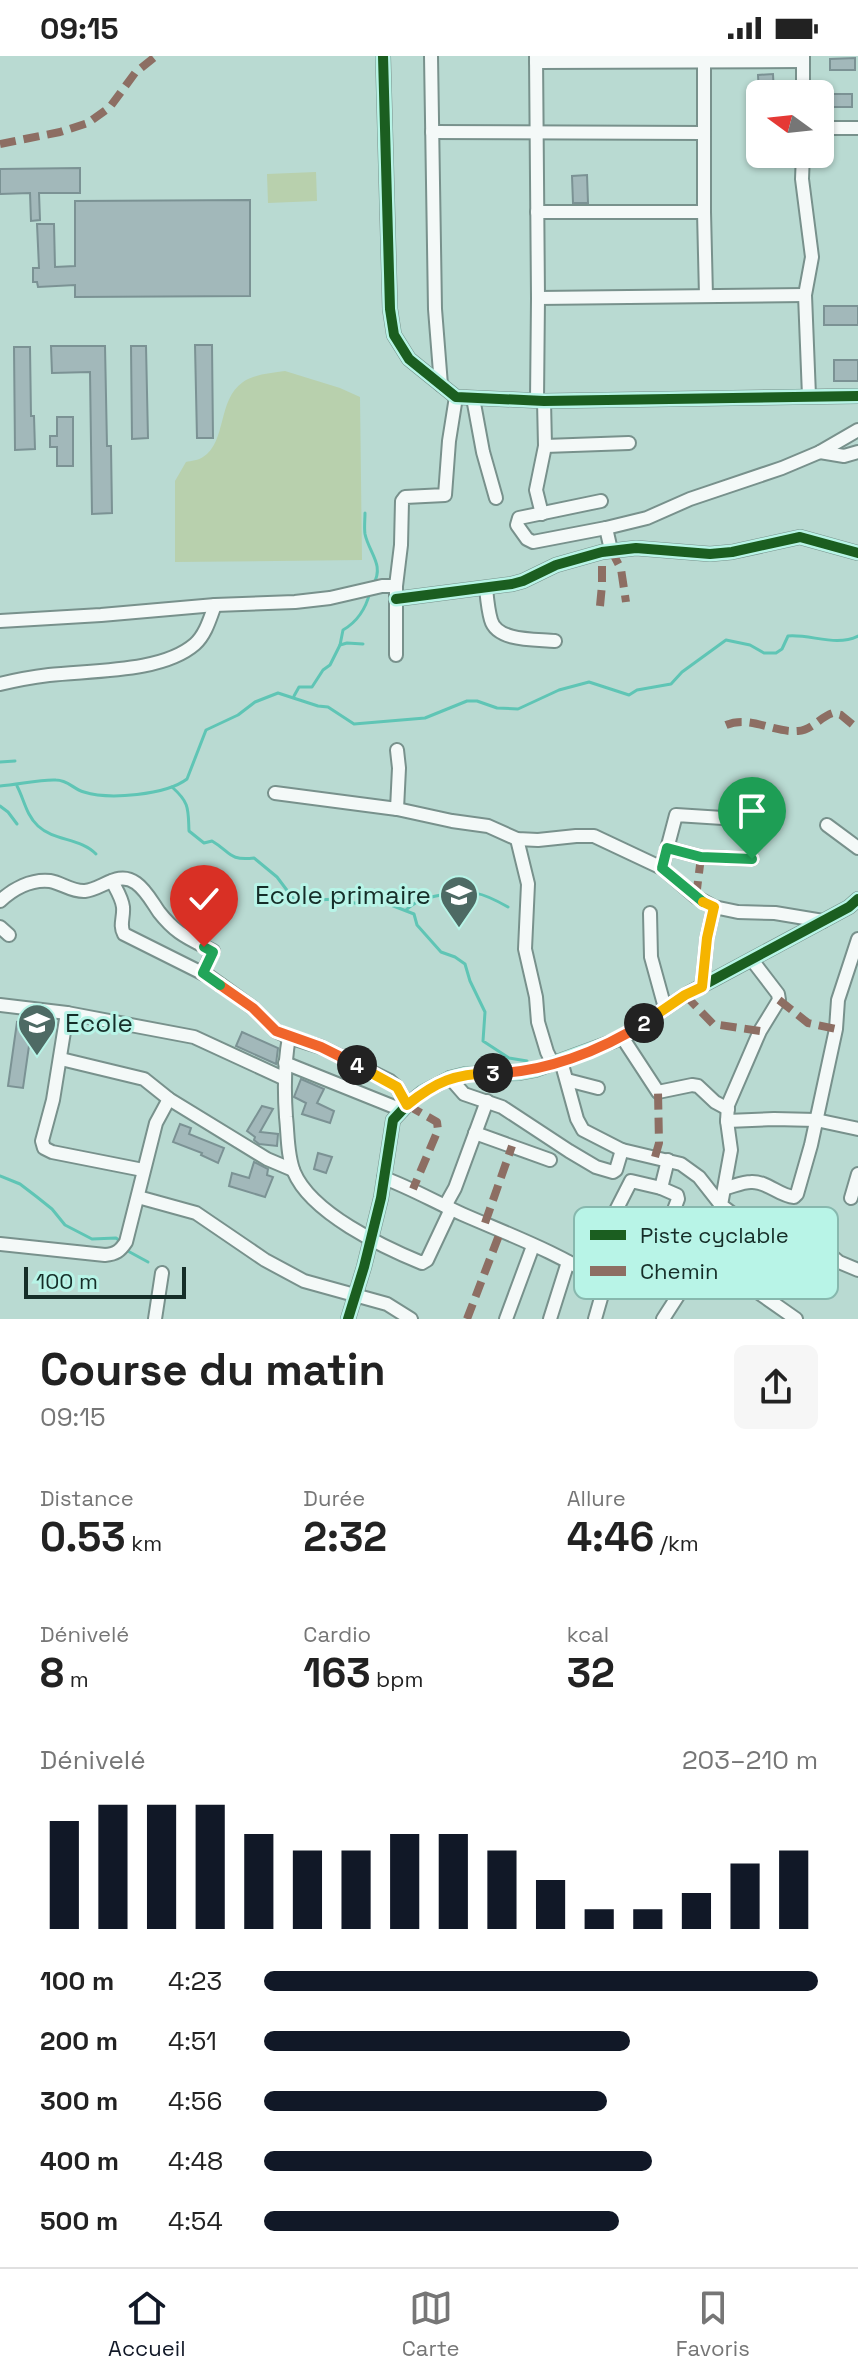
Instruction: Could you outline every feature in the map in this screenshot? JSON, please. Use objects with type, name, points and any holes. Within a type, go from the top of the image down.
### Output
[{"type":"street","points":[[383,56],[389,294],[394,335],[409,359],[456,397],[540,400],[858,396]]},
{"type":"street","points":[[431,56],[435,309],[441,385]]},
{"type":"street","points":[[542,514],[536,484],[545,446],[540,400],[536,59],[704,62],[803,59],[803,80]]},
{"type":"street","points":[[704,62],[706,296]]},
{"type":"street","points":[[834,128],[858,128]]},
{"type":"street","points":[[432,132],[704,133]]},
{"type":"street","points":[[803,168],[804,202],[812,257],[805,295],[809,396]]},
{"type":"street","points":[[537,212],[704,212]]},
{"type":"street","points":[[538,298],[805,295]]},
{"type":"street","points":[[396,655],[396,593],[402,501],[405,497],[445,495],[456,397]]},
{"type":"street","points":[[473,398],[496,498]]},
{"type":"street","points":[[601,501],[519,518],[517,525],[529,541],[647,518],[690,499],[820,452],[858,430]]},
{"type":"street","points":[[545,446],[629,443]]},
{"type":"street","points":[[820,452],[844,456],[858,452]]},
{"type":"street","points":[[606,528],[611,550]]},
{"type":"street","points":[[0,621],[318,600],[370,588],[396,593],[486,588],[523,581],[556,565],[611,550],[636,548],[710,554],[800,537],[858,553]]},
{"type":"street","points":[[486,588],[491,623],[497,631],[521,638],[555,641]]},
{"type":"street","points":[[0,684],[51,675],[127,669],[184,651],[205,632],[215,605]]},
{"type":"street","points":[[397,750],[397,809]]},
{"type":"street","points":[[275,793],[397,809],[488,826],[517,839],[594,836],[662,868],[696,897],[714,907],[823,921]]},
{"type":"street","points":[[662,868],[676,815],[754,820]]},
{"type":"street","points":[[827,825],[858,848]]},
{"type":"street","points":[[517,839],[528,884],[525,949],[536,997],[538,1022],[547,1052],[567,1080],[583,1130],[622,1150],[681,1164],[699,1177],[724,1207]]},
{"type":"street","points":[[667,848],[701,857],[752,859]]},
{"type":"street","points":[[0,901],[19,886],[49,881],[88,891],[121,877],[137,883],[174,929],[194,944],[212,950],[203,973]]},
{"type":"street","points":[[112,881],[122,901],[124,910],[120,925],[124,934],[203,973],[253,1008],[276,1031],[321,1047],[390,1081],[397,1087],[404,1108]]},
{"type":"street","points":[[702,987],[714,907]]},
{"type":"street","points":[[348,1319],[371,1239],[393,1120],[423,1092],[450,1078],[466,1074],[519,1073],[622,1037],[702,987],[823,921],[855,907]]},
{"type":"street","points":[[650,913],[651,957],[665,1008]]},
{"type":"street","points":[[726,1188],[757,1182],[785,1196],[794,1197],[807,1164],[836,1029],[838,1000],[858,939]]},
{"type":"street","points":[[721,1205],[731,1150],[727,1115],[760,1031],[779,1000],[778,994],[752,960]]},
{"type":"street","points":[[0,1005],[67,1013],[194,1037],[283,1078]]},
{"type":"street","points":[[67,1013],[61,1059],[42,1141],[44,1148],[143,1170]]},
{"type":"street","points":[[289,1037],[283,1078],[293,1170],[302,1186],[329,1212],[371,1239],[425,1263],[487,1101]]},
{"type":"street","points":[[622,1037],[658,1092],[698,1086],[727,1115],[816,1120],[858,1129]]},
{"type":"street","points":[[61,1059],[144,1079],[169,1099],[267,1159],[293,1170]]},
{"type":"street","points":[[285,1063],[404,1108]]},
{"type":"street","points":[[450,1078],[464,1094],[502,1107],[569,1151],[609,1172],[616,1170],[622,1150]]},
{"type":"street","points":[[567,1080],[598,1088]]},
{"type":"street","points":[[0,1244],[115,1254],[126,1242],[156,1123],[169,1099]]},
{"type":"street","points":[[475,1133],[550,1160]]},
{"type":"street","points":[[661,1188],[668,1160]]},
{"type":"street","points":[[851,1198],[858,1174]]},
{"type":"street","points":[[384,1178],[574,1266]]},
{"type":"street","points":[[617,1207],[632,1181],[677,1195],[675,1207]]},
{"type":"street","points":[[138,1197],[200,1215],[265,1260],[304,1281],[387,1304],[411,1319]]},
{"type":"street","points":[[506,1319],[533,1246]]},
{"type":"street","points":[[838,1261],[858,1270]]},
{"type":"street","points":[[550,1319],[568,1262]]},
{"type":"street","points":[[155,1319],[162,1273]]},
{"type":"street","points":[[595,1319],[601,1299]]},
{"type":"street","points":[[668,1317],[677,1299]]},
{"type":"street","points":[[768,1299],[796,1319]]},
{"type":"green space","points":[[316,172],[317,201],[268,203],[267,174]]},
{"type":"green space","points":[[285,371],[360,397],[362,560],[175,562],[175,481],[186,462],[201,458],[211,450],[229,399],[243,382],[263,374]]},
{"type":"building","points":[[855,58],[855,70],[830,70],[830,59]]},
{"type":"building","points":[[773,74],[773,80],[758,80],[758,75]]},
{"type":"building","points":[[834,94],[852,94],[852,107],[834,107]]},
{"type":"building","points":[[80,168],[80,193],[39,193],[40,220],[31,221],[30,193],[0,194],[0,169]]},
{"type":"building","points":[[587,175],[588,203],[573,203],[572,176]]},
{"type":"building","points":[[250,200],[250,296],[75,297],[75,285],[38,287],[37,282],[33,282],[33,268],[39,268],[37,224],[54,224],[55,267],[75,266],[75,201]]},
{"type":"building","points":[[824,306],[858,306],[858,325],[824,325]]},
{"type":"building","points":[[195,345],[212,345],[213,438],[197,438]]},
{"type":"building","points":[[51,346],[105,346],[112,513],[92,514],[90,372],[52,373]]},
{"type":"building","points":[[131,346],[146,346],[148,438],[132,439]]},
{"type":"building","points":[[14,347],[30,347],[35,449],[15,450]]},
{"type":"building","points":[[834,360],[858,360],[858,381],[834,381]]},
{"type":"building","points":[[57,417],[73,417],[73,466],[57,466],[57,447],[50,447],[50,436],[57,436]]},
{"type":"building","points":[[17,1022],[32,1025],[23,1088],[8,1086]]},
{"type":"building","points":[[242,1032],[278,1048],[276,1064],[236,1046]]},
{"type":"building","points":[[301,1079],[324,1089],[317,1103],[334,1111],[330,1123],[302,1114],[306,1103],[294,1097]]},
{"type":"building","points":[[262,1106],[273,1109],[260,1132],[278,1134],[277,1146],[259,1144],[247,1131]]},
{"type":"building","points":[[180,1124],[191,1128],[189,1134],[224,1148],[218,1163],[173,1142]]},
{"type":"building","points":[[318,1153],[332,1157],[326,1173],[314,1169]]},
{"type":"building","points":[[254,1162],[268,1169],[267,1175],[273,1177],[265,1197],[229,1186],[232,1173],[249,1178]]},
{"type":"waterway","points":[[365,513],[365,534],[377,565],[373,585]]},
{"type":"waterway","points":[[340,645],[343,630],[360,614],[370,592]]},
{"type":"waterway","points":[[0,786],[56,780],[84,792],[108,796],[166,789],[187,779],[206,730],[238,715],[255,702],[278,693],[328,707],[354,724],[425,718],[467,701],[518,709],[559,690],[589,682],[629,695],[637,690],[671,684],[682,672],[726,640],[750,645],[764,653],[776,653],[782,649],[788,636],[832,640],[858,636]]},
{"type":"waterway","points":[[294,696],[299,687],[312,687],[330,665],[340,645],[363,644]]},
{"type":"waterway","points":[[0,762],[15,761]]},
{"type":"waterway","points":[[17,786],[38,826],[83,845],[96,854]]},
{"type":"waterway","points":[[172,787],[187,807],[189,831],[204,843],[212,841],[234,857],[254,858],[277,877],[295,901],[337,899],[359,904],[378,900],[414,914],[417,925],[441,952],[465,964],[485,1012],[483,1041],[509,1058],[527,1061]]},
{"type":"waterway","points":[[0,806],[17,824]]},
{"type":"waterway","points":[[406,910],[426,898],[461,893],[483,895],[508,907]]},
{"type":"waterway","points":[[0,1176],[20,1184],[52,1209],[65,1225],[92,1239],[116,1238],[120,1241]]},
{"type":"waterway","points":[[126,1250],[148,1262]]},
{"type":"marked path","points":[[0,144],[88,123],[110,107],[135,73],[156,56]]},
{"type":"marked path","points":[[611,550],[621,569],[626,602]]},
{"type":"marked path","points":[[600,606],[602,552]]},
{"type":"marked path","points":[[726,725],[744,722],[798,731],[833,713],[841,715],[858,729]]},
{"type":"marked path","points":[[696,897],[701,857]]},
{"type":"marked path","points":[[685,995],[713,1024],[760,1031]]},
{"type":"marked path","points":[[779,1000],[808,1023],[836,1029]]},
{"type":"marked path","points":[[655,1157],[659,1143],[658,1092]]},
{"type":"marked path","points":[[407,1105],[437,1122],[438,1130],[413,1189]]},
{"type":"marked path","points":[[485,1223],[512,1146]]},
{"type":"marked path","points":[[467,1319],[501,1230]]},
{"type":"cycle path","points":[[383,56],[390,309],[394,335],[409,359],[456,397],[544,401],[858,396]]},
{"type":"cycle path","points":[[396,599],[512,584],[556,565],[602,552],[636,548],[710,554],[800,537],[858,553]]},
{"type":"cycle path","points":[[348,1319],[381,1198],[393,1120],[407,1105],[423,1092],[450,1078],[466,1074],[535,1070],[614,1041],[685,995],[849,907],[858,899]]},
{"type":"place","name":"Ecole primaire","points":[[459,929]]},
{"type":"place","name":"Ecole","points":[[37,1057]]},
{"type":"route","points":[[204,947],[213,952],[203,973],[253,1008],[276,1031],[321,1047],[390,1081],[407,1105],[423,1092],[450,1078],[466,1074],[535,1070],[614,1041],[702,987],[714,907],[696,897],[662,868],[667,848],[701,857],[752,859]]}]
